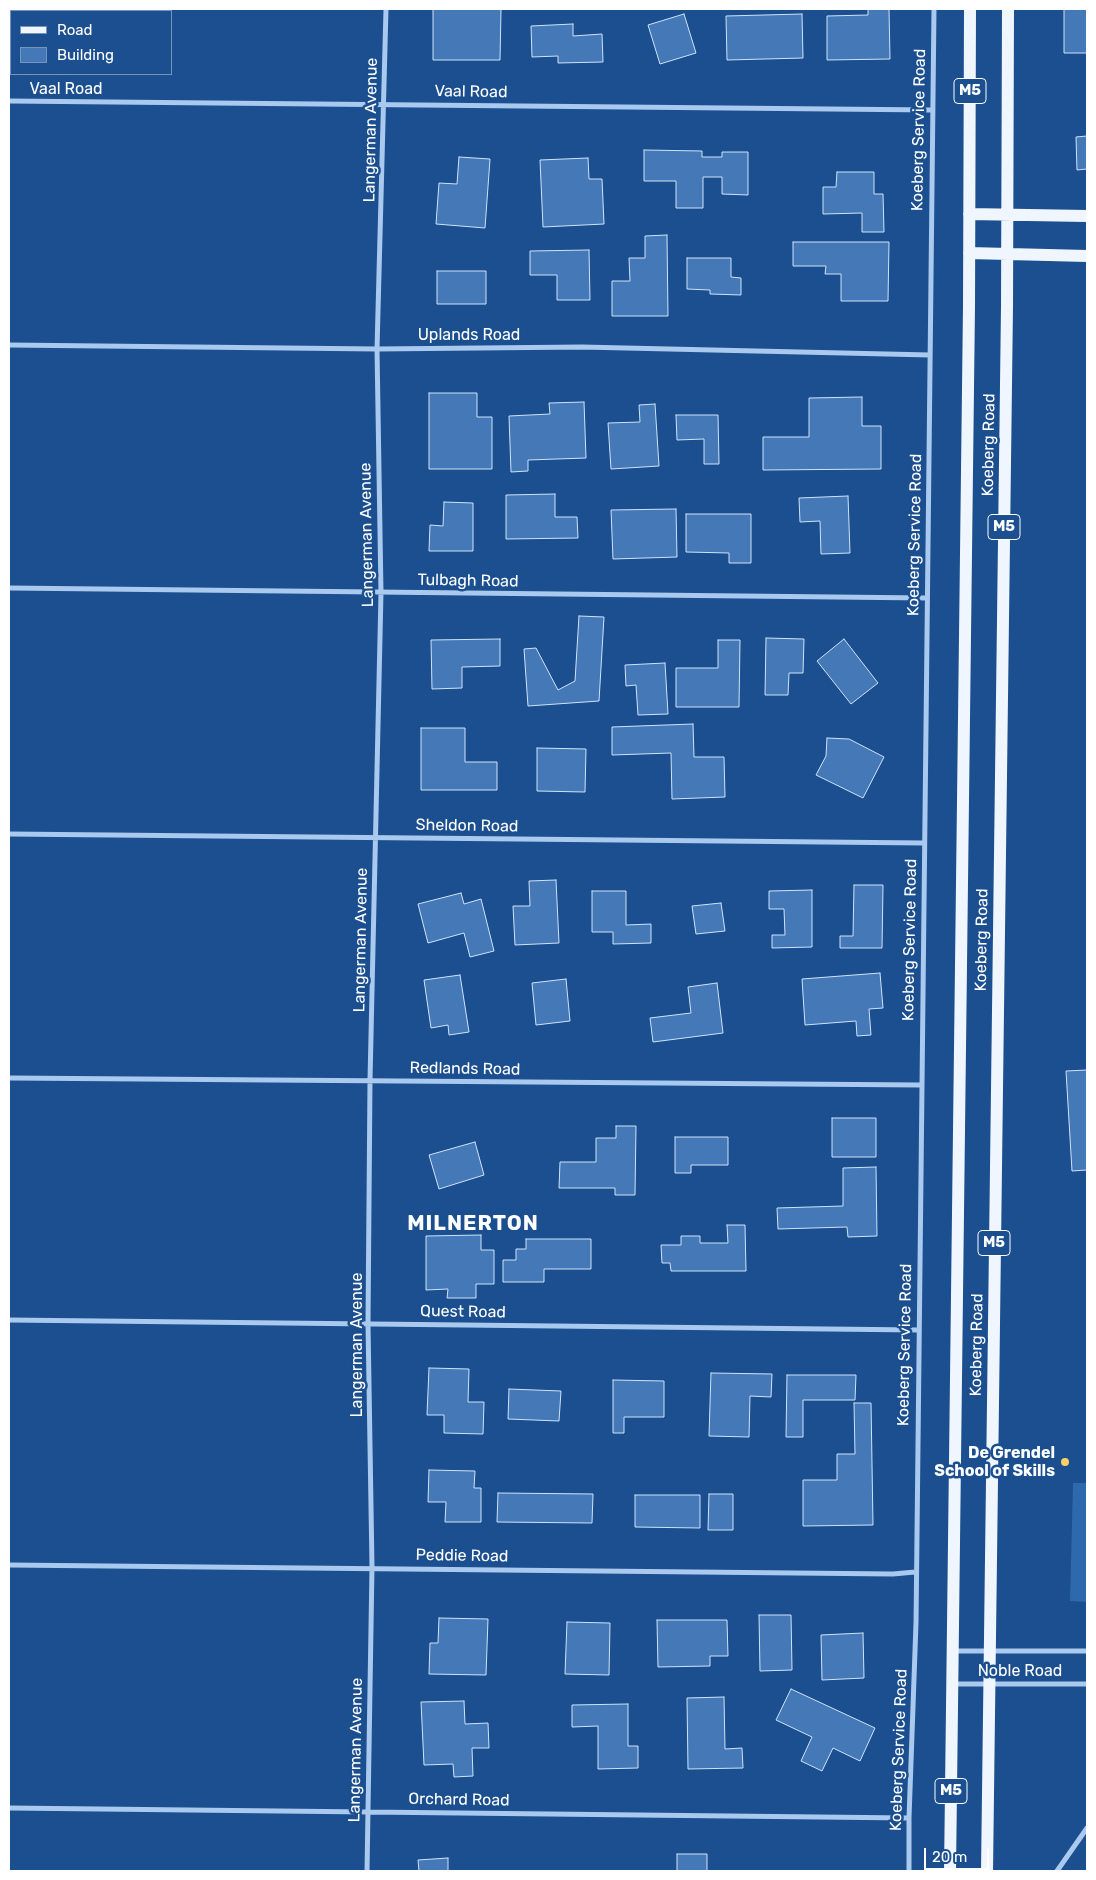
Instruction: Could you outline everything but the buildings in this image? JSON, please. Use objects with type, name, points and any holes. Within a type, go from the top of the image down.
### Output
[{"type":"main road","name":"Koeberg Road","points":[[950,1871],[969,253],[970,9]]},
{"type":"main road","name":"Koeberg Road","points":[[987,1871],[1007,306],[1008,9]]},
{"type":"main road","points":[[969,214],[1087,216]]},
{"type":"main road","points":[[969,253],[1087,256]]},
{"type":"street","name":"Langerman Avenue","points":[[367,1871],[372,1568],[368,1324],[370,1080],[381,593],[377,349],[386,9]]},
{"type":"street","name":"Koeberg Service Road","points":[[909,1871],[916,1623],[920,1085],[934,9]]},
{"type":"street","name":"Vaal Road","points":[[9,101],[932,110]]},
{"type":"street","name":"Uplands Road","points":[[9,345],[377,349],[582,347],[930,355]]},
{"type":"street","name":"Tulbagh Road","points":[[9,588],[926,598]]},
{"type":"street","name":"Sheldon Road","points":[[9,834],[924,842]]},
{"type":"street","name":"Redlands Road","points":[[9,1078],[920,1085]]},
{"type":"street","name":"Quest Road","points":[[9,1320],[918,1330]]},
{"type":"street","name":"Peddie Road","points":[[9,1565],[893,1574],[915,1572]]},
{"type":"street","name":"Noble Road","points":[[952,1651],[1087,1651]]},
{"type":"street","name":"Noble Road","points":[[952,1684],[1087,1684]]},
{"type":"street","name":"Orchard Road","points":[[9,1808],[909,1818]]},
{"type":"street","points":[[1057,1871],[1087,1828]]},
{"type":"shaded area","points":[[1073,1483],[1087,1483],[1087,1602],[1070,1601]]},
{"type":"place","name":"De Grendel School of Skills","points":[[1065,1462]]},
{"type":"district","name":"MILNERTON","points":[[473,1224]]}]
